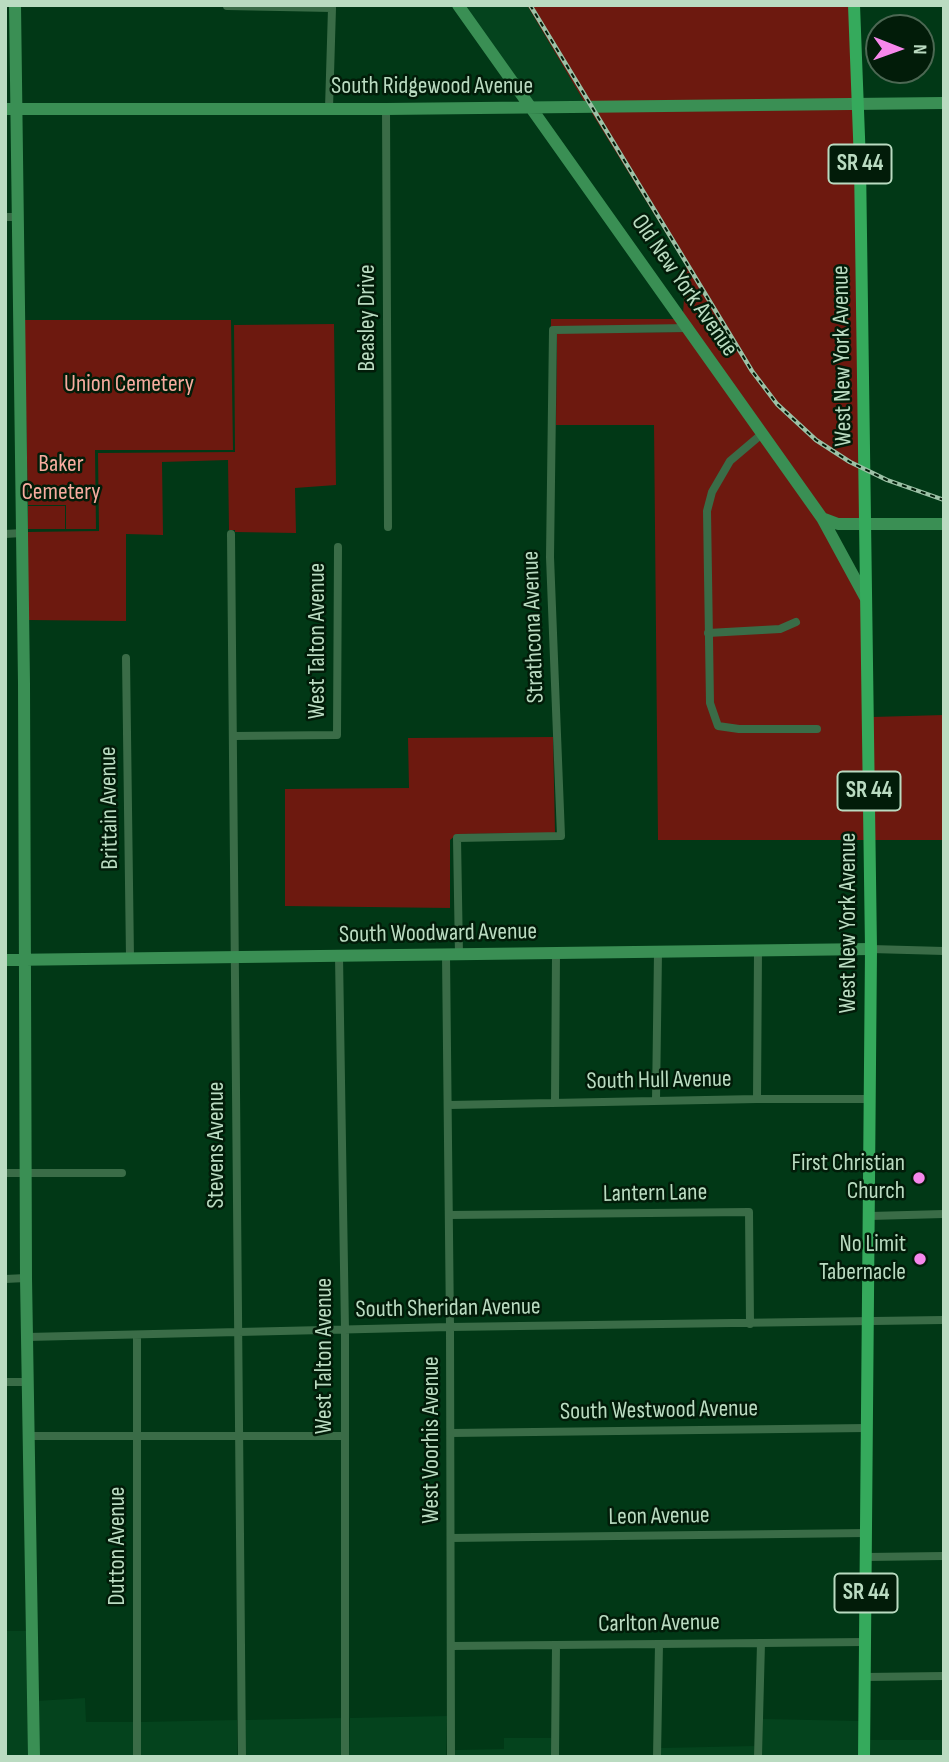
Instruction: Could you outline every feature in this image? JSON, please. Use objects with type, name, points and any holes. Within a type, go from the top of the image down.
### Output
[{"type":"main road","name":"West New York Avenue","points":[[853,5],[859,104],[871,949],[864,1757]]},
{"type":"street","points":[[15,5],[11,217],[22,533],[27,1382],[34,1757]]},
{"type":"street","name":"Old New York Avenue","points":[[458,5],[822,518],[866,597]]},
{"type":"street","points":[[227,6],[332,8],[329,108]]},
{"type":"street","name":"South Ridgewood Avenue","points":[[11,109],[386,109],[944,103]]},
{"type":"street","name":"Beasley Drive","points":[[386,109],[388,527]]},
{"type":"street","name":"Strathcona Avenue","points":[[453,955],[457,838],[561,836],[550,557],[553,330],[689,328]]},
{"type":"street","points":[[763,433],[730,461],[712,492],[707,511],[710,703],[718,726],[739,729],[817,729]]},
{"type":"street","points":[[822,518],[838,524],[944,524]]},
{"type":"street","points":[[5,534],[22,533]]},
{"type":"street","name":"Stevens Avenue","points":[[231,534],[242,1757]]},
{"type":"street","name":"West Talton Avenue","points":[[234,736],[338,735],[338,547]]},
{"type":"street","points":[[708,633],[780,629],[796,622]]},
{"type":"street","name":"Brittain Avenue","points":[[126,658],[130,958]]},
{"type":"street","points":[[871,949],[944,951]]},
{"type":"street","name":"South Woodward Avenue","points":[[5,960],[871,949]]},
{"type":"street","points":[[757,1098],[758,951]]},
{"type":"street","points":[[656,1100],[658,952]]},
{"type":"street","points":[[555,1102],[556,954]]},
{"type":"street","name":"West Voorhis Avenue","points":[[450,1757],[452,1646],[449,1105],[453,955]]},
{"type":"street","name":"West Talton Avenue","points":[[339,956],[345,1330],[345,1757]]},
{"type":"street","name":"South Hull Avenue","points":[[449,1105],[757,1098],[870,1099]]},
{"type":"street","points":[[5,1173],[122,1173]]},
{"type":"street","name":"Lantern Lane","points":[[449,1215],[749,1212],[750,1324]]},
{"type":"street","points":[[870,1216],[944,1214]]},
{"type":"street","points":[[5,1279],[26,1278]]},
{"type":"street","name":"South Sheridan Avenue","points":[[27,1337],[450,1327],[944,1320]]},
{"type":"street","name":"Dutton Avenue","points":[[136,1335],[137,1757]]},
{"type":"street","points":[[5,1382],[27,1382]]},
{"type":"street","name":"South Westwood Avenue","points":[[451,1433],[867,1428]]},
{"type":"street","points":[[28,1436],[345,1436]]},
{"type":"street","name":"Leon Avenue","points":[[451,1538],[867,1533]]},
{"type":"street","points":[[866,1557],[944,1556]]},
{"type":"street","name":"Carlton Avenue","points":[[452,1646],[865,1642]]},
{"type":"street","points":[[758,1757],[761,1643]]},
{"type":"street","points":[[555,1757],[556,1644]]},
{"type":"street","points":[[657,1757],[659,1644]]},
{"type":"street","points":[[865,1677],[944,1676]]},
{"type":"shaded area","points":[[463,5],[527,5],[585,103],[534,104]]},
{"type":"shaded area","points":[[5,1631],[27,1631],[29,1757],[5,1757]]},
{"type":"shaded area","points":[[85,1698],[86,1722],[133,1722],[133,1757],[37,1757],[36,1701]]},
{"type":"shaded area","points":[[447,1716],[446,1757],[349,1757],[350,1718]]},
{"type":"shaded area","points":[[341,1718],[341,1757],[246,1757],[245,1720]]},
{"type":"shaded area","points":[[763,1719],[861,1721],[860,1757],[762,1757]]},
{"type":"shaded area","points":[[237,1720],[237,1757],[141,1757],[141,1722]]},
{"type":"shaded area","points":[[504,1738],[551,1738],[551,1757],[455,1757],[455,1750],[504,1749]]},
{"type":"shaded area","points":[[868,1740],[944,1740],[944,1757],[868,1757]]},
{"type":"shaded area","points":[[754,1746],[754,1757],[661,1757],[661,1748]]},
{"type":"green space","points":[[527,5],[849,5],[855,100],[585,103]]},
{"type":"green space","points":[[855,107],[861,521],[839,521],[825,515],[683,314],[686,266],[590,110]]},
{"type":"green space","points":[[551,319],[677,319],[682,325],[551,328]]},
{"type":"green space","name":"Union Cemetery","points":[[24,320],[231,320],[233,450],[95,450],[96,529],[66,529],[66,505],[28,505]]},
{"type":"green space","points":[[334,324],[336,485],[295,488],[296,533],[229,530],[228,460],[162,462],[163,535],[126,534],[126,621],[27,620],[26,532],[99,531],[98,453],[235,452],[234,325]]},
{"type":"green space","points":[[687,332],[817,518],[861,598],[866,840],[658,840],[654,425],[556,425],[557,333]]},
{"type":"green space","points":[[28,506],[65,506],[65,529],[28,529]]},
{"type":"green space","points":[[944,715],[944,840],[874,840],[872,717]]},
{"type":"green space","points":[[553,737],[555,833],[457,834],[450,840],[450,908],[285,906],[285,789],[409,788],[408,738]]},
{"type":"railway","points":[[530,5],[752,371],[777,404],[816,440],[850,462],[887,480],[944,500]]},
{"type":"place","name":"First Christian Church","points":[[919,1178]]},
{"type":"place","name":"No Limit Tabernacle","points":[[920,1259]]},
{"type":"park label","name":"Baker Cemetery","points":[[61,479]]}]
